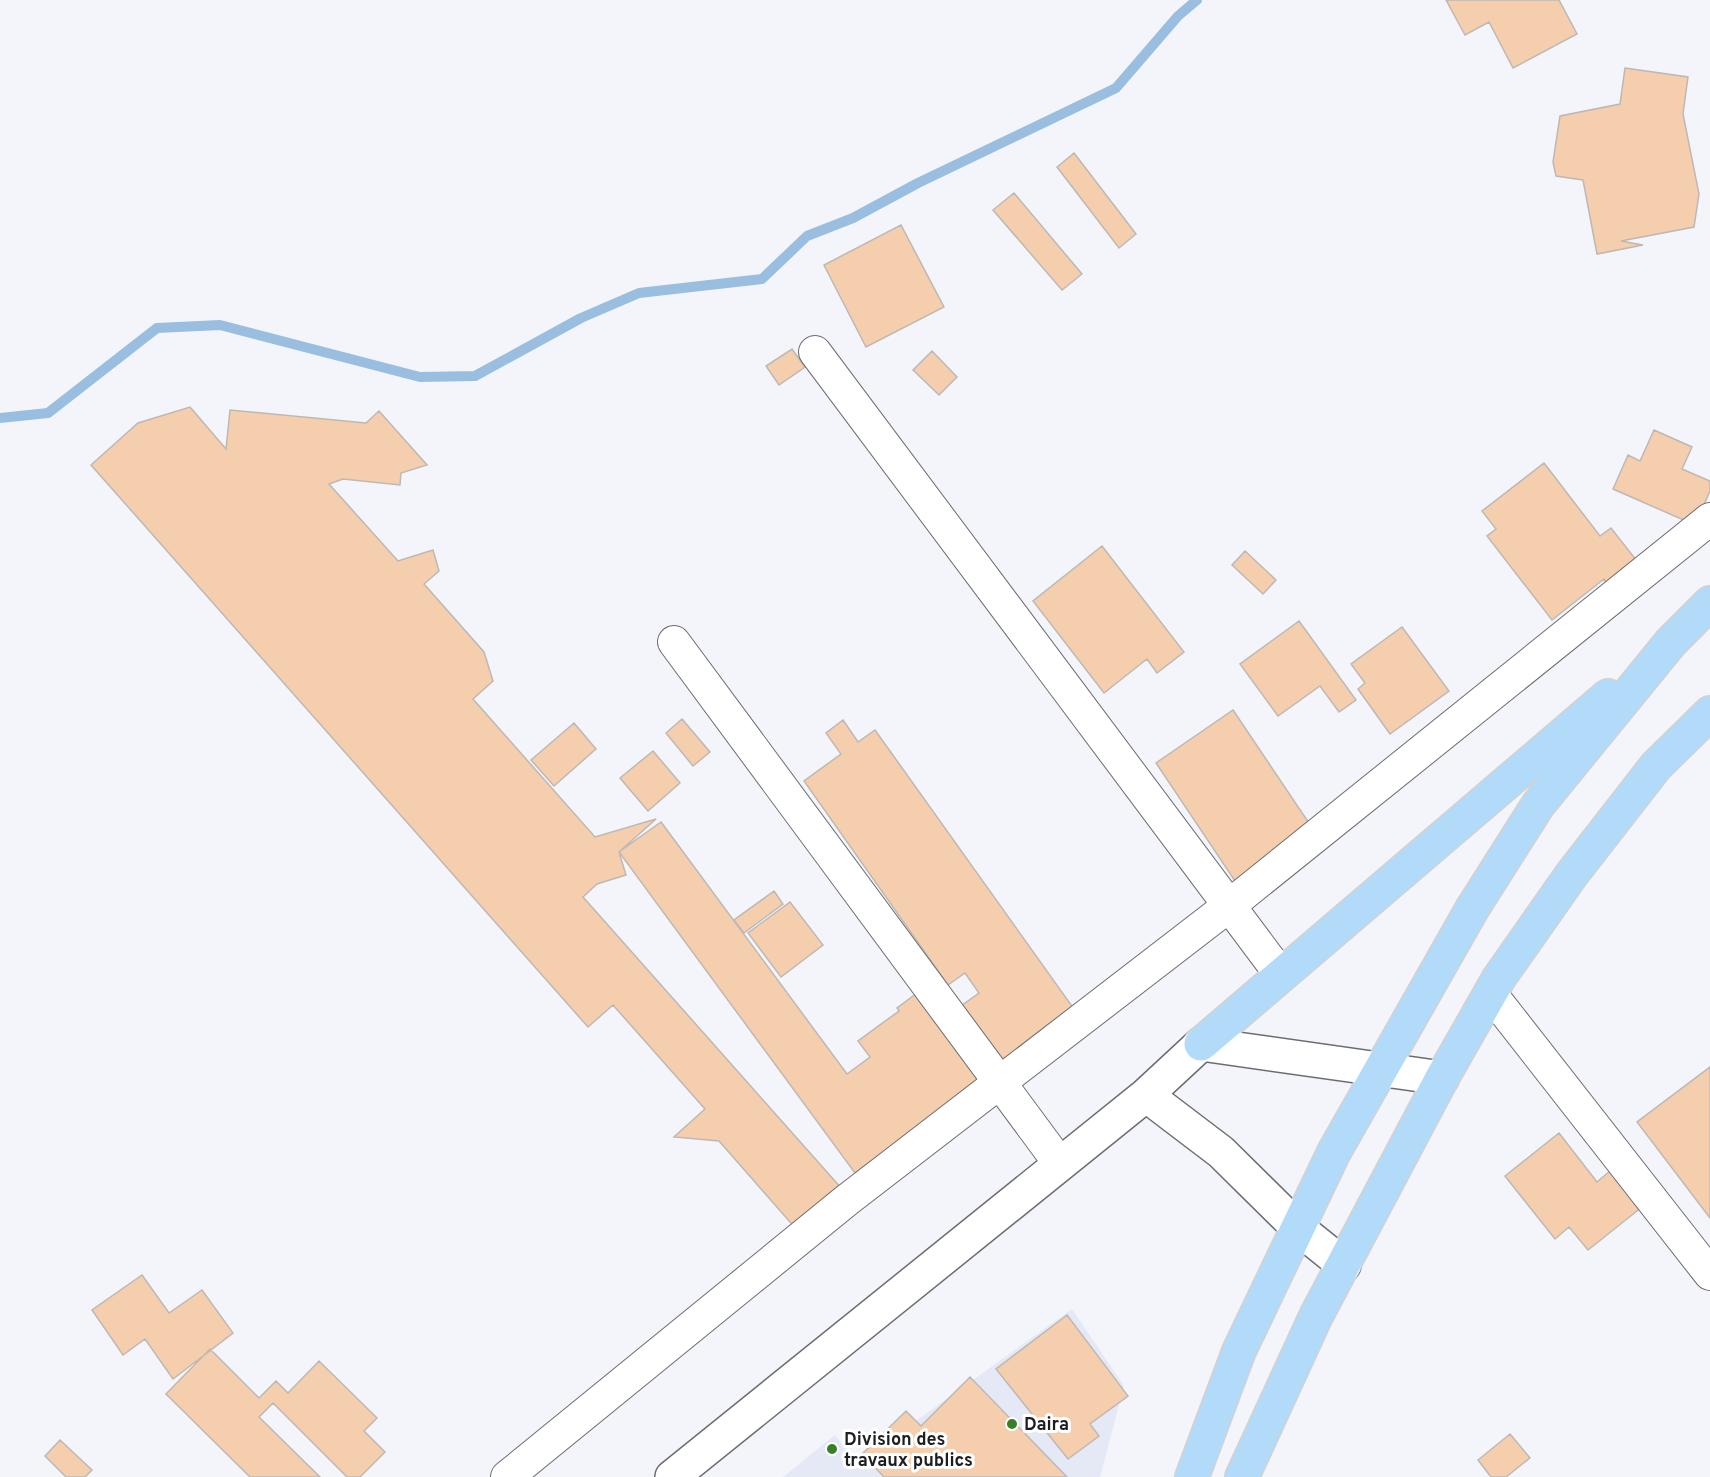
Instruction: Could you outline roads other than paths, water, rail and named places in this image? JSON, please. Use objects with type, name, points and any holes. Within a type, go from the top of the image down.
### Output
[{"type":"highway","points":[[1202,1044],[1671,642],[1710,603]]},
{"type":"highway","points":[[1192,1477],[1239,1351],[1334,1152],[1378,1070],[1472,909],[1538,805],[1671,642]]},
{"type":"highway","points":[[1242,1477],[1316,1316],[1442,1078],[1491,994],[1572,874],[1656,766],[1710,713]]},
{"type":"street","points":[[816,352],[1281,975]]},
{"type":"street","points":[[507,1477],[847,1200],[1003,1083],[1230,905],[1710,519]]},
{"type":"street","points":[[674,642],[1003,1083],[1060,1164]]},
{"type":"street","points":[[1491,994],[1710,1274]]},
{"type":"street","points":[[672,1477],[1146,1095],[1202,1044],[1442,1078]]},
{"type":"street","points":[[1146,1095],[1221,1152],[1298,1228],[1344,1265]]},
{"type":"waterway","points":[[0,418],[48,413],[157,328],[220,325],[420,377],[475,376],[581,318],[639,293],[762,279],[807,236],[853,218],[918,183],[1116,88],[1178,16],[1197,0]]},
{"type":"place","name":"Daira","points":[[1012,1424]]},
{"type":"place","name":"Division des travaux publics","points":[[832,1449]]}]
